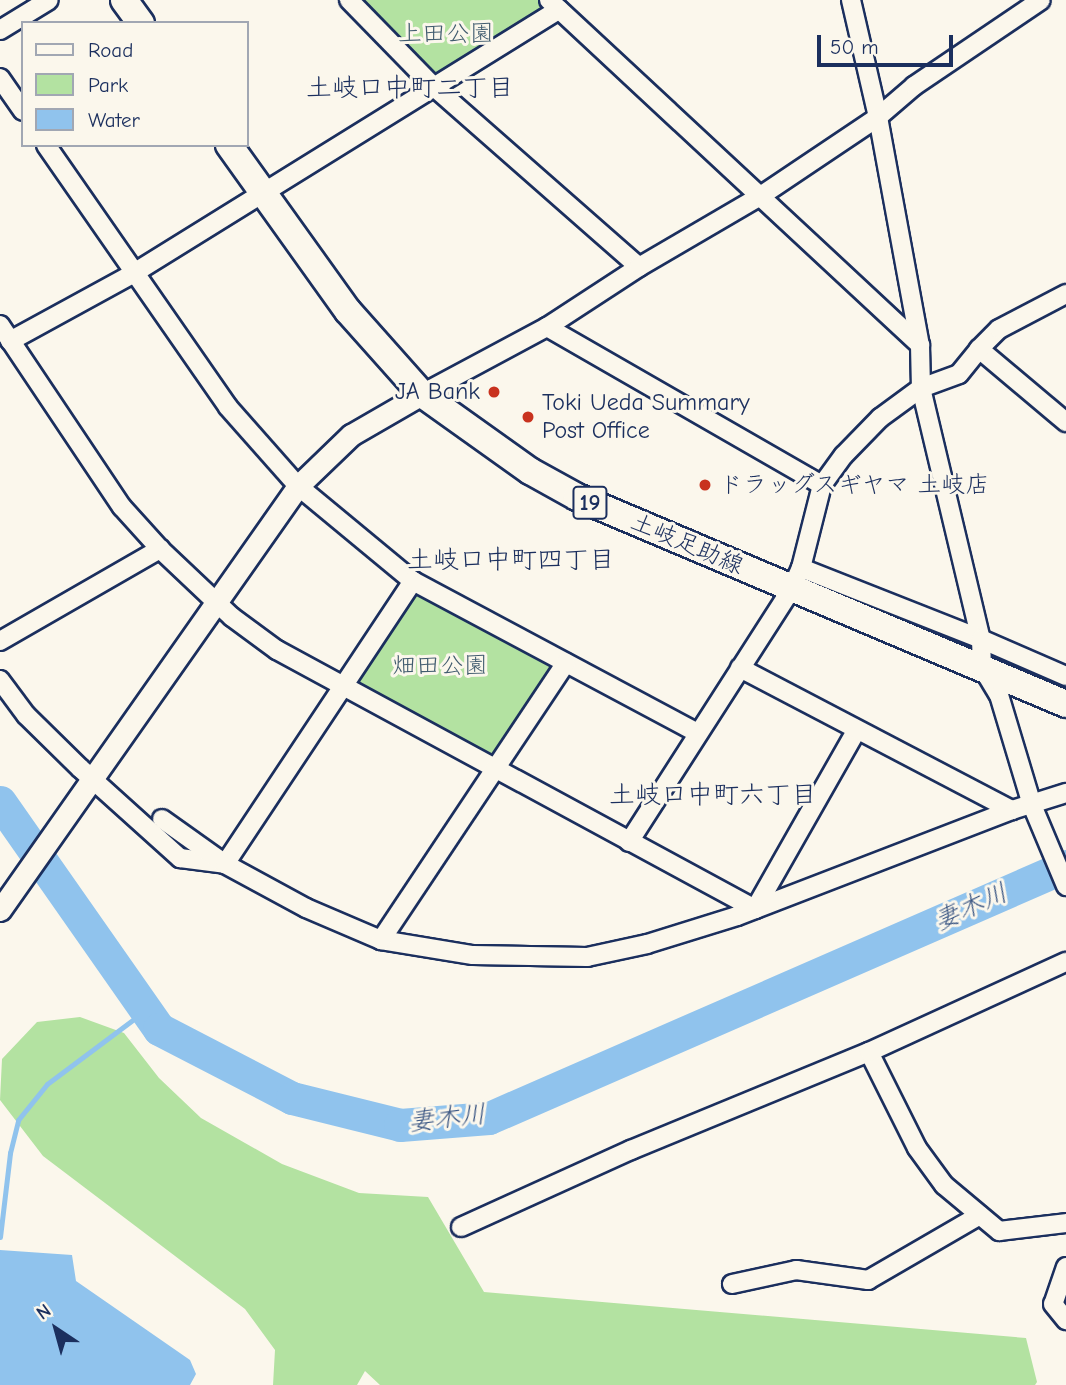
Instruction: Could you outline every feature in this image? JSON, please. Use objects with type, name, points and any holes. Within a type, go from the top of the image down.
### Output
[{"type":"main road","points":[[124,0],[140,21]]},
{"type":"main road","name":"土岐足助線","points":[[230,147],[348,311],[422,394],[530,471],[577,497],[797,578],[982,667],[1066,704]]},
{"type":"street","points":[[0,30],[49,0]]},
{"type":"street","points":[[349,0],[433,86],[639,267]]},
{"type":"street","points":[[851,0],[878,117],[920,345],[921,388],[981,639],[982,667],[999,695],[1032,805],[1066,886]]},
{"type":"street","points":[[0,910],[85,785],[298,486],[351,435],[547,327],[639,267],[762,195],[878,117],[914,86],[1041,0]]},
{"type":"street","points":[[10,341],[134,274],[265,194],[554,5],[762,195],[920,345]]},
{"type":"street","points":[[0,78],[21,108]]},
{"type":"street","points":[[47,147],[228,407],[298,486],[413,580],[698,733]]},
{"type":"street","points":[[629,842],[797,578],[822,485],[861,436],[921,388],[960,374],[999,329],[1066,294]]},
{"type":"street","points":[[0,325],[122,507],[160,549],[232,617],[277,650],[755,909]]},
{"type":"street","points":[[547,327],[822,485]]},
{"type":"street","points":[[979,349],[1066,422]]},
{"type":"street","points":[[0,641],[160,549]]},
{"type":"street","points":[[797,578],[981,639],[1066,676]]},
{"type":"street","points":[[225,864],[413,580]]},
{"type":"street","points":[[381,940],[566,663]]},
{"type":"street","points":[[740,668],[856,731],[1012,810]]},
{"type":"street","points":[[0,680],[85,785],[180,858],[225,864]]},
{"type":"street","points":[[755,909],[856,731]]},
{"type":"street","points":[[162,819],[225,864],[306,908],[381,940],[473,955],[587,957],[647,944],[755,909],[1012,810],[1066,793]]},
{"type":"street","points":[[461,1227],[631,1150],[869,1052],[1066,962]]},
{"type":"street","points":[[869,1052],[917,1148],[944,1185],[999,1231],[1066,1223]]},
{"type":"street","points":[[732,1284],[796,1270],[868,1280],[980,1215]]},
{"type":"street","points":[[1066,1267],[1053,1304],[1066,1320]]},
{"type":"green space","name":"上田公園","points":[[360,0],[542,0],[549,7],[443,75],[437,74]]},
{"type":"green space","name":"畑田公園","points":[[412,594],[422,594],[549,665],[551,673],[497,753],[490,754],[357,682],[357,675]]},
{"type":"green space","points":[[80,1017],[124,1033],[159,1078],[201,1118],[282,1164],[359,1193],[428,1197],[484,1292],[1026,1338],[1037,1382],[1035,1385],[380,1385],[365,1371],[357,1385],[273,1385],[275,1350],[245,1309],[43,1156],[0,1100],[2,1059],[37,1022]]},
{"type":"water","points":[[0,1250],[72,1255],[76,1281],[190,1360],[196,1374],[190,1385],[0,1385]]},
{"type":"waterway","name":"妻木川","points":[[0,802],[159,1029],[292,1098],[400,1125],[489,1118],[1066,866]]},
{"type":"waterway","points":[[0,1237],[10,1153],[18,1120],[47,1084],[146,1010]]},
{"type":"place","name":"JA Bank","points":[[494,392]]},
{"type":"place","name":"Toki Ueda Summary Post Office","points":[[528,417]]},
{"type":"place","name":"ドラッグスギヤマ 土岐店","points":[[705,485]]},
{"type":"district","name":"土岐口中町二丁目","points":[[410,89]]},
{"type":"district","name":"土岐口中町四丁目","points":[[511,561]]},
{"type":"district","name":"土岐口中町六丁目","points":[[713,796]]}]
